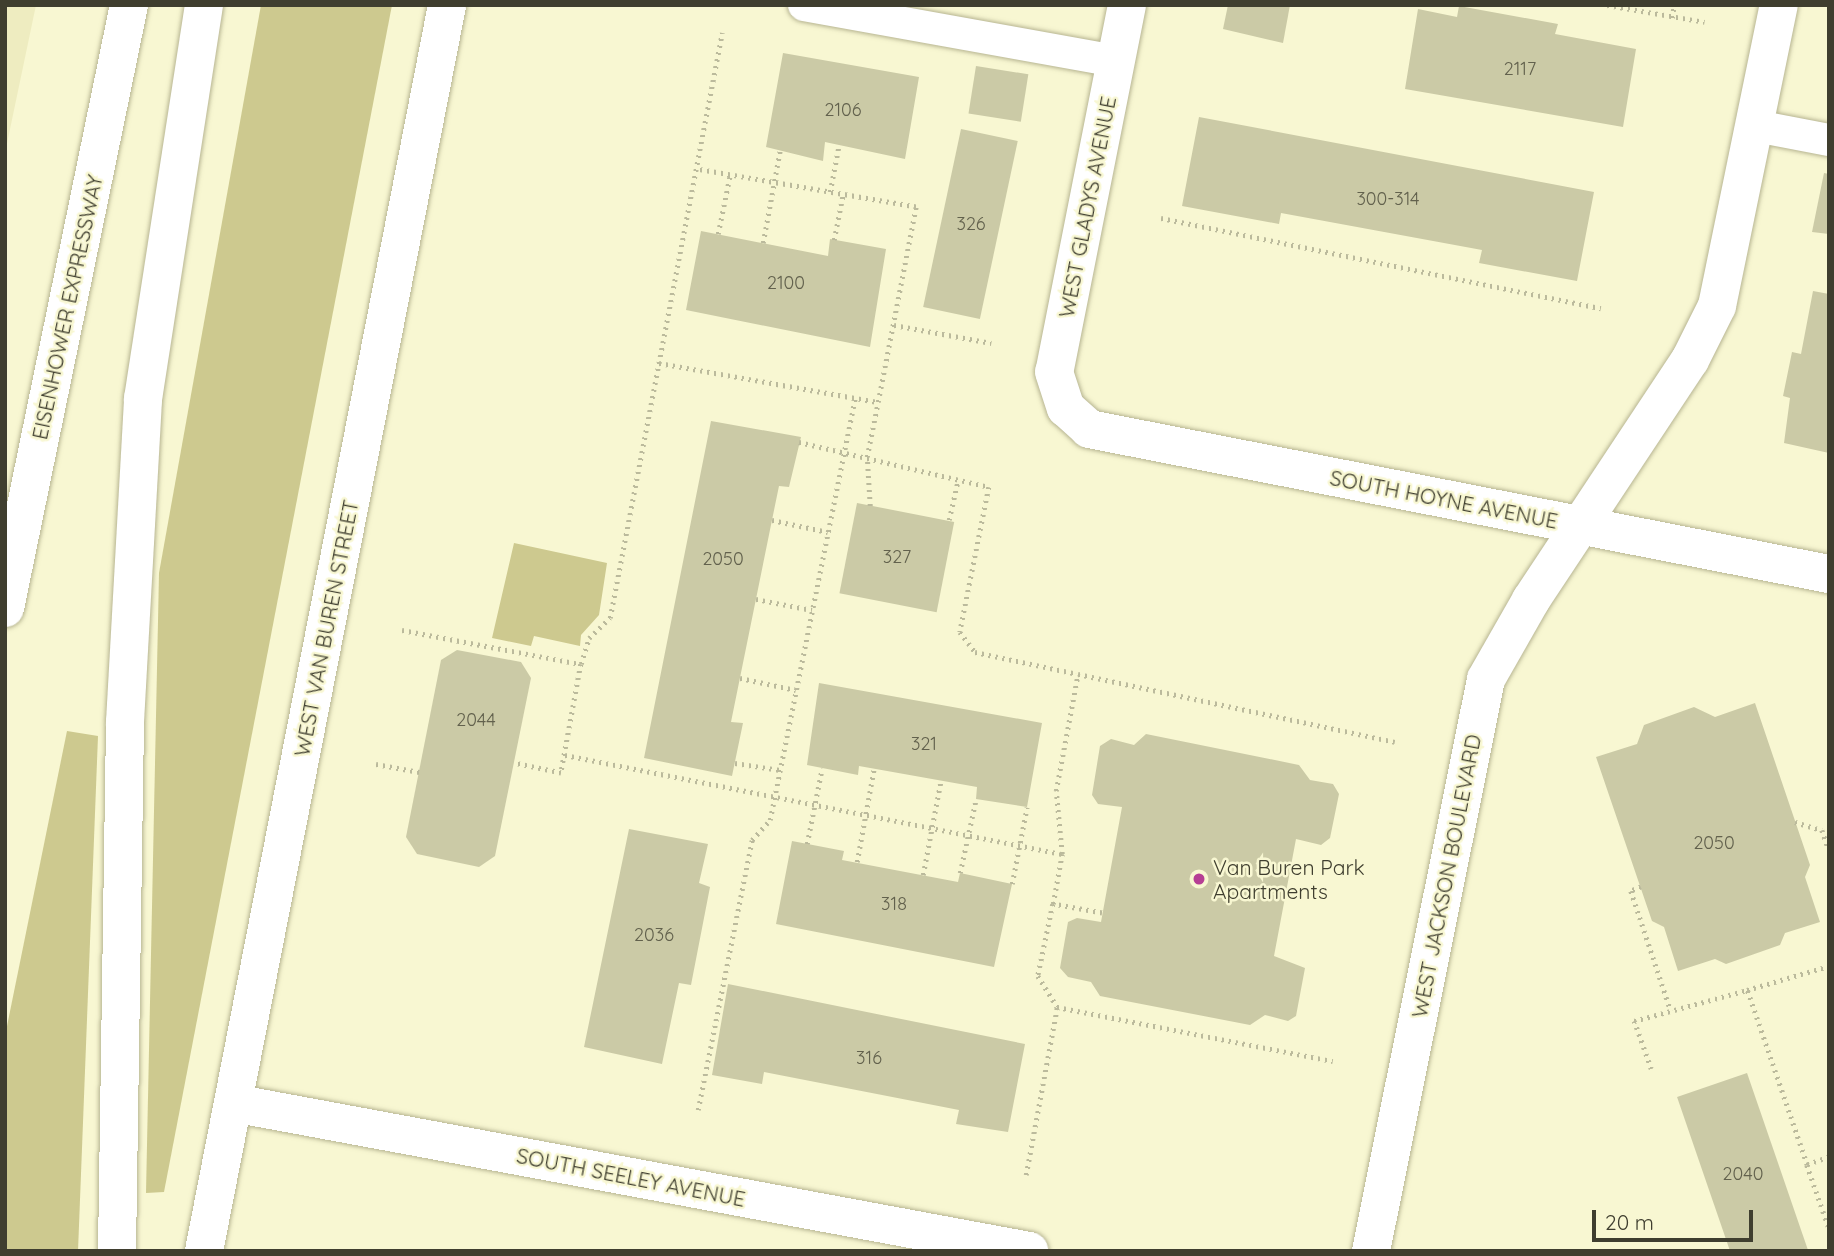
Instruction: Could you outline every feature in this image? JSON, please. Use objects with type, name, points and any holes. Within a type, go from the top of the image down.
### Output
[{"type":"main road","name":"EISENHOWER EXPRESSWAY","points":[[5,608],[129,5]]},
{"type":"main road","points":[[117,1251],[125,722],[143,399],[204,5]]},
{"type":"main road","name":"WEST VAN BUREN STREET","points":[[204,1251],[447,5]]},
{"type":"main road","name":"WEST GLADYS AVENUE","points":[[1066,408],[1054,372],[1127,5]]},
{"type":"main road","name":"WEST JACKSON BOULEVARD","points":[[1371,1251],[1486,679],[1531,600],[1584,526],[1690,360],[1717,306],[1779,5]]},
{"type":"main road","name":"SOUTH HOYNE AVENUE","points":[[1066,408],[1089,429],[1829,575]]},
{"type":"main road","name":"SOUTH SEELEY AVENUE","points":[[233,1103],[1029,1251]]},
{"type":"lane","points":[[804,5],[1115,61]]},
{"type":"lane","points":[[1756,126],[1829,140]]},
{"type":"path","points":[[1607,5],[1705,22]]},
{"type":"path","points":[[1672,18],[1674,5]]},
{"type":"path","points":[[514,763],[561,773],[581,664],[589,638],[610,618],[722,33]]},
{"type":"path","points":[[830,192],[839,145]]},
{"type":"path","points":[[763,243],[780,150]]},
{"type":"path","points":[[696,169],[916,207],[867,457],[870,506]]},
{"type":"path","points":[[718,234],[730,175]]},
{"type":"path","points":[[834,240],[843,194]]},
{"type":"path","points":[[1161,218],[1601,308]]},
{"type":"path","points":[[894,325],[991,343]]},
{"type":"path","points":[[659,363],[878,401]]},
{"type":"path","points":[[698,1111],[752,840],[770,820],[855,397]]},
{"type":"path","points":[[799,442],[989,486],[960,632],[975,652],[1395,742]]},
{"type":"path","points":[[949,520],[958,480]]},
{"type":"path","points":[[772,520],[828,531]]},
{"type":"path","points":[[756,599],[812,610]]},
{"type":"path","points":[[402,630],[581,664]]},
{"type":"path","points":[[1026,1175],[1057,1007],[1038,976],[1062,854],[1056,791],[1078,674]]},
{"type":"path","points":[[740,678],[796,690]]},
{"type":"path","points":[[565,755],[1062,854]]},
{"type":"path","points":[[735,763],[780,770]]},
{"type":"path","points":[[376,764],[419,772]]},
{"type":"path","points":[[807,844],[821,768]]},
{"type":"path","points":[[857,862],[874,768]]},
{"type":"path","points":[[923,875],[941,780]]},
{"type":"path","points":[[960,873],[976,799]]},
{"type":"path","points":[[1012,884],[1027,807]]},
{"type":"path","points":[[1796,822],[1822,830],[1829,849]]},
{"type":"path","points":[[1641,887],[1631,891],[1671,1011]]},
{"type":"path","points":[[1053,904],[1102,913]]},
{"type":"path","points":[[1651,1069],[1634,1021],[1829,966]]},
{"type":"path","points":[[1747,990],[1829,1228]]},
{"type":"path","points":[[1057,1007],[1333,1061]]},
{"type":"path","points":[[1807,1165],[1829,1157]]},
{"type":"shaded area","points":[[5,5],[36,5],[5,153]]},
{"type":"shaded area","points":[[261,5],[392,5],[164,1192],[146,1193],[159,573]]},
{"type":"shaded area","points":[[514,543],[607,563],[599,615],[581,635],[580,646],[534,636],[531,646],[492,638]]},
{"type":"shaded area","points":[[67,731],[98,736],[78,1251],[5,1251],[5,1036]]},
{"type":"building","points":[[1228,5],[1290,5],[1283,43],[1223,29]]},
{"type":"building","points":[[1459,6],[1558,24],[1555,34],[1636,49],[1623,127],[1405,89],[1418,9],[1457,17]]},
{"type":"building","points":[[783,53],[919,77],[905,159],[825,142],[823,161],[766,147]]},
{"type":"building","points":[[976,66],[1028,74],[1021,122],[968,113]]},
{"type":"building","points":[[1199,117],[1594,192],[1577,281],[1479,263],[1482,250],[1281,213],[1279,224],[1182,206]]},
{"type":"building","points":[[961,129],[1018,141],[980,319],[923,307]]},
{"type":"building","points":[[1824,173],[1829,174],[1829,234],[1812,232]]},
{"type":"building","points":[[701,231],[828,256],[830,239],[886,249],[870,347],[686,310]]},
{"type":"building","points":[[1813,291],[1829,294],[1829,453],[1784,443],[1790,398],[1783,396],[1792,352],[1801,354]]},
{"type":"building","points":[[711,421],[801,437],[789,487],[779,486],[772,520],[731,722],[743,723],[732,776],[644,758]]},
{"type":"building","points":[[857,503],[954,522],[937,612],[839,593]]},
{"type":"building","points":[[457,650],[521,662],[531,678],[495,856],[479,867],[417,854],[406,837],[441,660]]},
{"type":"building","points":[[819,683],[1042,723],[1027,807],[976,799],[977,787],[859,766],[858,775],[807,765]]},
{"type":"building","points":[[1755,703],[1810,865],[1805,877],[1820,922],[1785,933],[1780,945],[1726,964],[1715,959],[1678,971],[1664,927],[1652,921],[1596,757],[1637,744],[1644,725],[1694,707],[1715,717]]},
{"type":"building","name":"Van Buren Park Apartments","points":[[1146,734],[1299,765],[1310,780],[1333,784],[1339,794],[1330,838],[1321,845],[1296,839],[1274,956],[1305,968],[1296,1016],[1288,1021],[1265,1015],[1250,1025],[1100,996],[1091,982],[1068,977],[1060,968],[1068,922],[1077,918],[1101,922],[1122,807],[1098,804],[1092,795],[1100,746],[1111,739],[1134,745]]},
{"type":"building","points":[[629,829],[708,844],[699,883],[710,887],[691,985],[679,983],[662,1064],[584,1047]]},
{"type":"building","points":[[792,841],[844,851],[842,860],[958,882],[960,873],[1012,884],[994,967],[776,924]]},
{"type":"building","points":[[728,984],[1025,1044],[1008,1132],[956,1124],[959,1110],[764,1072],[762,1084],[712,1075]]},
{"type":"building","points":[[1747,1073],[1808,1251],[1730,1251],[1677,1097]]},
{"type":"place","name":"Van Buren Park Apartments","points":[[1199,879]]}]
